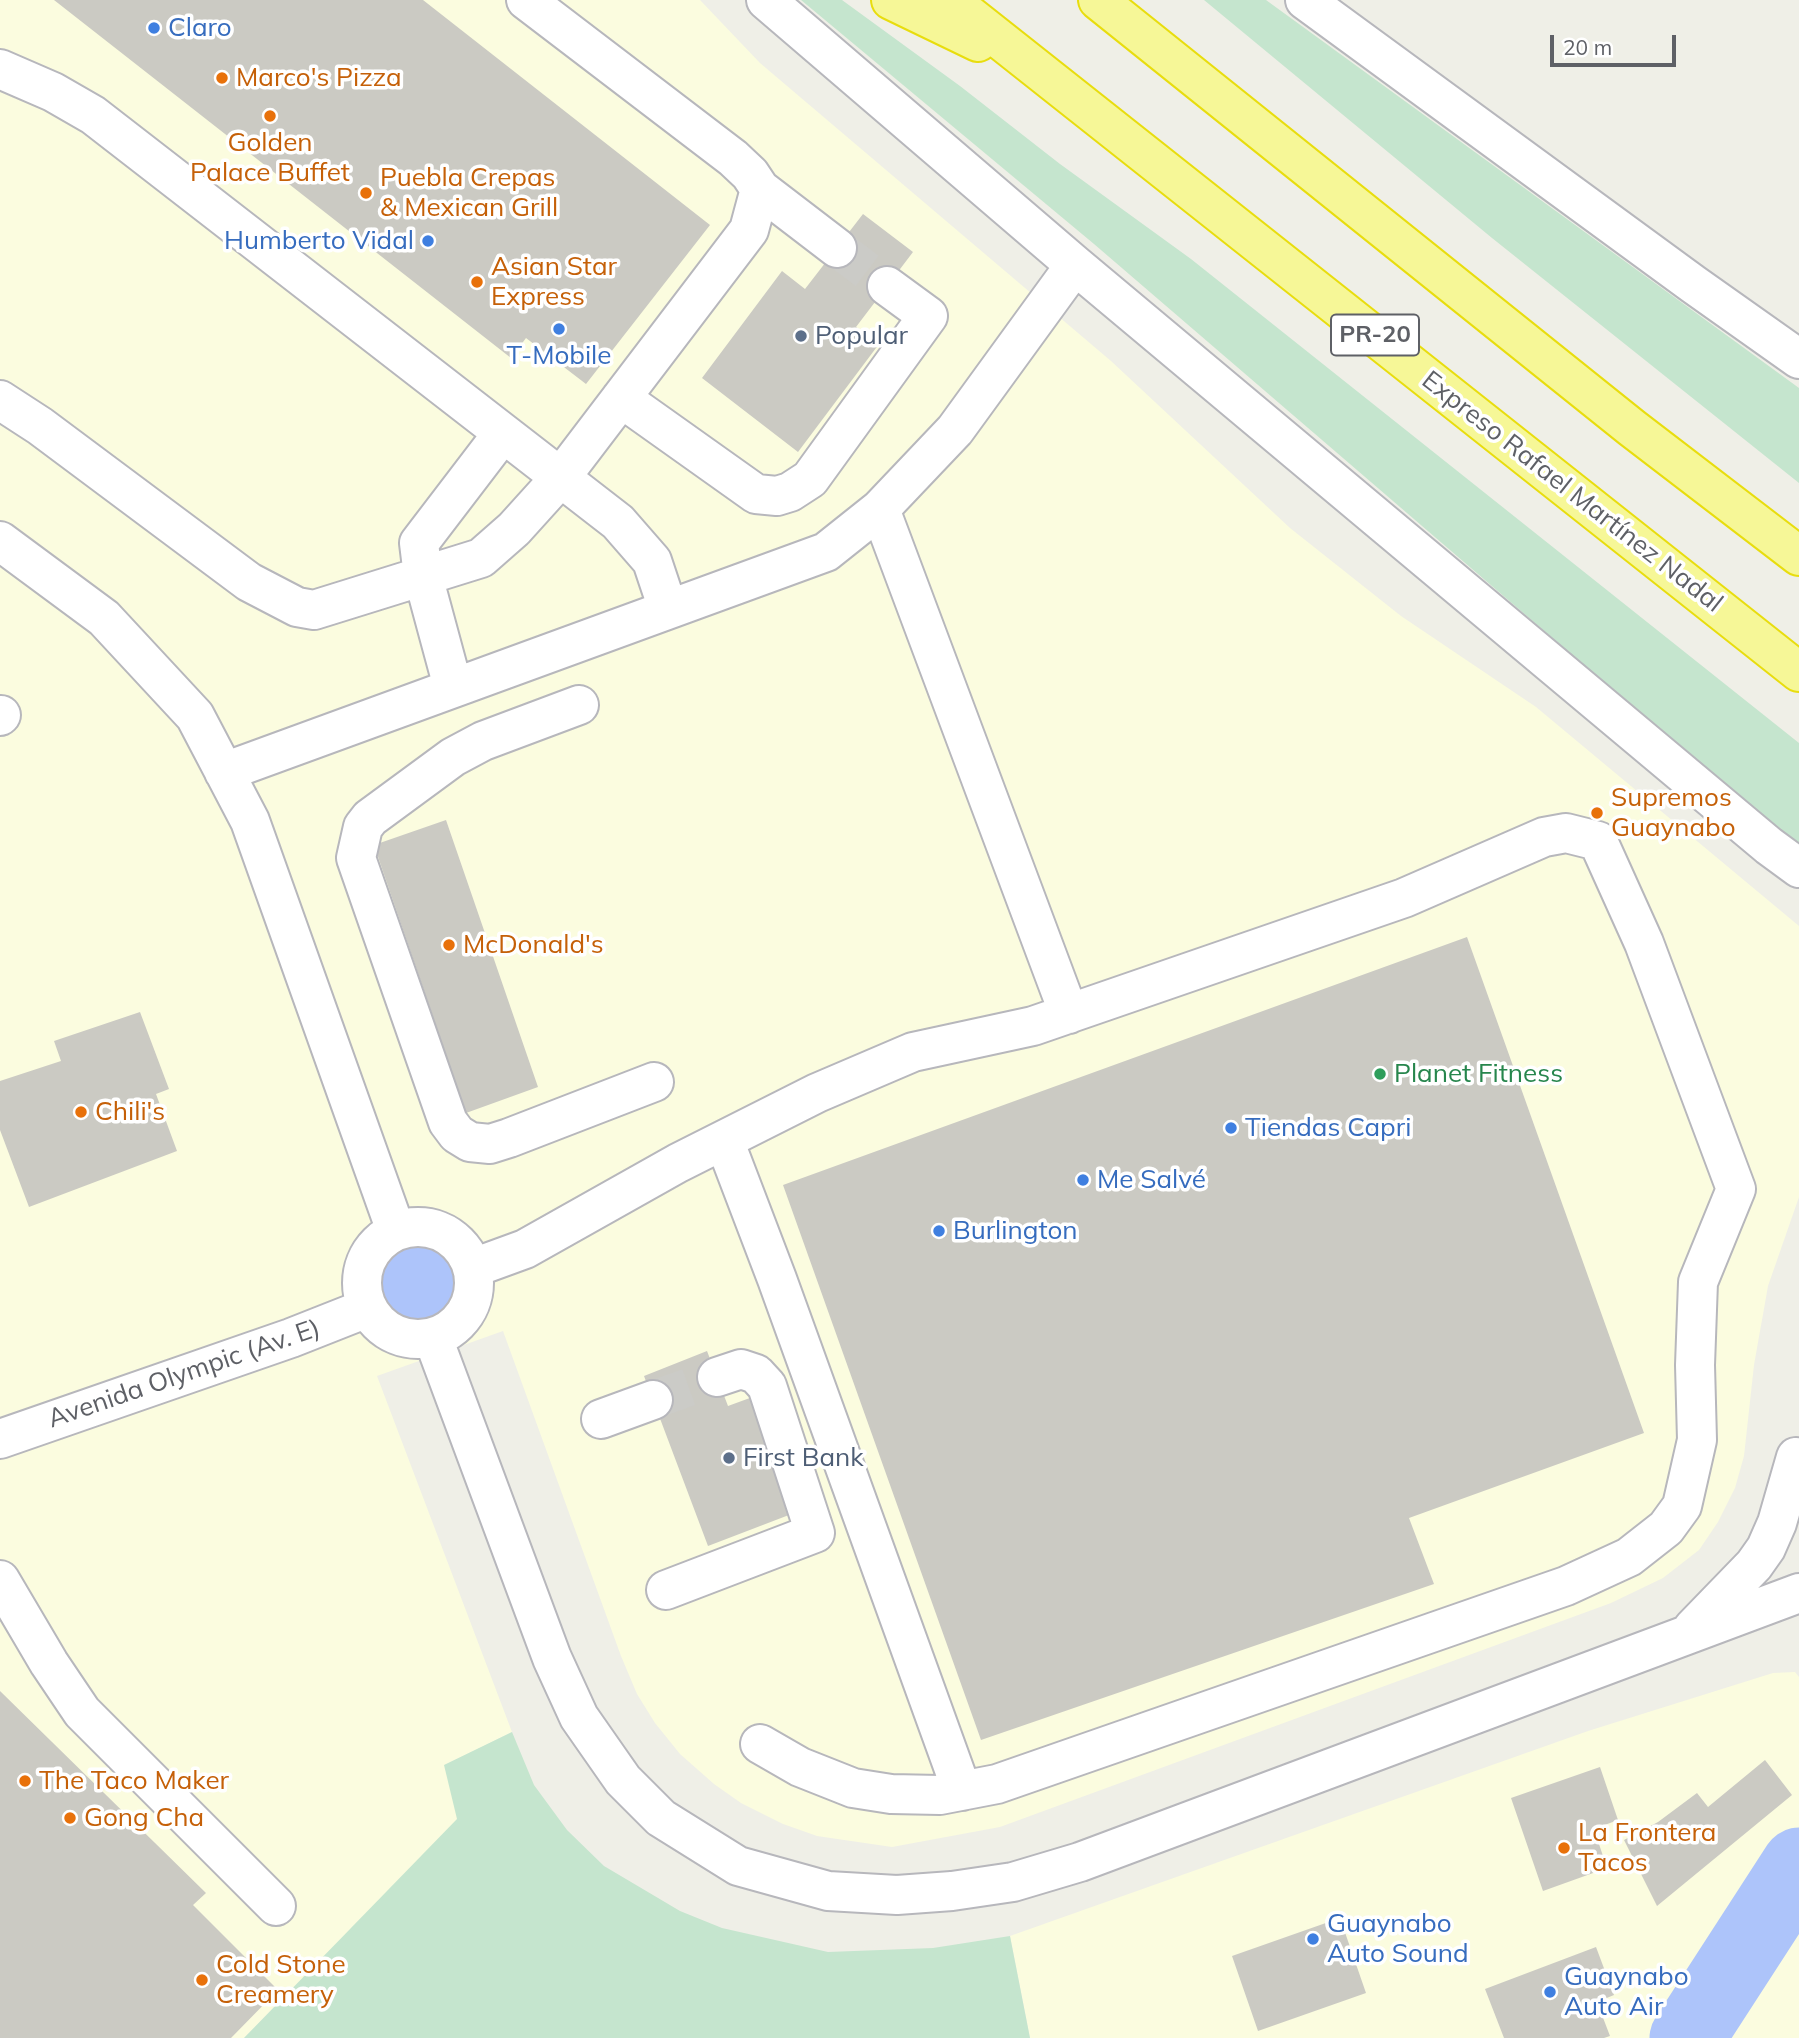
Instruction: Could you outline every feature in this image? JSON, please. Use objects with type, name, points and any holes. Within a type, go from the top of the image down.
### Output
[{"type":"highway","points":[[891,0],[1046,76]]},
{"type":"highway","name":"Expreso Rafael Martínez Nadal","points":[[950,0],[1799,672]]},
{"type":"highway","points":[[1102,2],[1632,428],[1799,556]]},
{"type":"street","points":[[526,0],[733,158],[750,174],[760,189],[837,248]]},
{"type":"street","points":[[766,0],[1075,265],[1799,869]]},
{"type":"street","points":[[1305,0],[1799,359]]},
{"type":"street","points":[[0,69],[53,92],[93,116],[618,522],[652,561],[668,609]]},
{"type":"street","points":[[0,400],[49,432],[249,582],[297,607],[314,610],[481,558],[514,529],[561,477],[750,230],[760,189]]},
{"type":"street","points":[[224,772],[826,552],[880,509],[955,430],[1075,265]]},
{"type":"street","points":[[621,398],[756,494],[777,496],[790,492],[810,479],[928,316],[887,286]]},
{"type":"street","points":[[453,687],[423,576],[419,543],[503,433]]},
{"type":"street","points":[[880,509],[1069,1014]]},
{"type":"street","points":[[0,541],[104,618],[195,716],[250,821],[396,1231]]},
{"type":"street","points":[[579,705],[483,741],[453,757],[370,818],[363,827],[356,858],[448,1122],[457,1135],[470,1142],[490,1144],[654,1082]]},
{"type":"street","points":[[473,1268],[525,1249],[638,1183],[817,1093],[913,1052],[1033,1026],[1069,1014],[1404,898],[1544,837],[1566,833],[1598,841],[1644,943],[1735,1189],[1698,1282],[1696,1440],[1682,1506],[1666,1528],[1629,1557],[1566,1586],[997,1784],[940,1795],[853,1788],[800,1767],[760,1744]]},
{"type":"street","points":[[724,1140],[782,1292],[961,1791]]},
{"type":"street","points":[[421,1226],[438,1230],[453,1238],[465,1252],[473,1268],[475,1286],[471,1303],[462,1319],[433,1338],[415,1340],[398,1336],[383,1328],[367,1308],[363,1298],[361,1281],[365,1263],[373,1247],[396,1231],[421,1226]]},
{"type":"street","name":"Avenida Olympic (Av. E)","points":[[0,1439],[291,1338],[367,1308]]},
{"type":"street","points":[[433,1338],[552,1658],[579,1717],[623,1780],[661,1818],[738,1866],[828,1891],[897,1895],[952,1891],[1013,1882],[1080,1862],[1799,1593]]},
{"type":"street","points":[[666,1590],[815,1533],[767,1386],[756,1374],[741,1369],[717,1377]]},
{"type":"street","points":[[601,1419],[653,1400]]},
{"type":"street","points":[[1687,1635],[1766,1548],[1777,1523],[1798,1452]]},
{"type":"street","points":[[0,1580],[49,1663],[82,1712],[276,1906]]},
{"type":"shaded area","points":[[0,0],[700,0],[760,63],[1111,361],[1290,528],[1401,616],[1536,707],[1799,926],[1799,1197],[1768,1286],[1754,1365],[1744,1456],[1735,1488],[1718,1522],[1699,1550],[1663,1578],[1611,1603],[1000,1827],[892,1847],[817,1836],[783,1824],[741,1803],[680,1754],[655,1723],[637,1694],[621,1656],[503,1331],[377,1376],[512,1732],[445,1765],[458,1819],[244,2038],[0,2038]]},
{"type":"shaded area","points":[[801,0],[842,0],[960,86],[1060,164],[1191,259],[1799,743],[1799,850],[1094,244]]},
{"type":"shaded area","points":[[1204,0],[1266,0],[1799,388],[1799,483],[1492,238]]},
{"type":"shaded area","points":[[419,1237],[437,1240],[452,1251],[463,1266],[466,1284],[463,1302],[452,1317],[437,1328],[419,1331],[401,1328],[386,1317],[375,1302],[372,1284],[375,1266],[386,1251],[401,1240]]},
{"type":"shaded area","points":[[1795,1672],[1799,1677],[1799,2038],[1030,2038],[1010,1936],[1588,1731],[1773,1673]]},
{"type":"shaded area","points":[[512,1732],[534,1785],[567,1830],[604,1866],[680,1911],[722,1928],[828,1952],[933,1948],[1010,1936],[1030,2038],[244,2038],[457,1819],[444,1765]]},
{"type":"water","points":[[419,1243],[435,1246],[448,1255],[457,1268],[460,1284],[457,1300],[448,1313],[435,1322],[419,1325],[403,1322],[390,1313],[381,1300],[378,1284],[381,1268],[390,1255],[403,1246]]},
{"type":"building","points":[[54,0],[423,0],[710,225],[586,384],[526,338],[511,358]]},
{"type":"building","name":"Popular","points":[[863,214],[913,252],[856,327],[879,344],[798,452],[702,378],[782,271],[805,289]]},
{"type":"building","name":"McDonald's","points":[[446,820],[538,1087],[466,1113],[374,845]]},
{"type":"building","points":[[1467,937],[1644,1433],[1409,1518],[1434,1584],[981,1740],[783,1185]]},
{"type":"building","name":"Chili's","points":[[140,1012],[169,1089],[156,1094],[177,1151],[29,1207],[0,1130],[0,1081],[61,1061],[54,1041]]},
{"type":"building","name":"First Bank","points":[[707,1351],[728,1406],[758,1395],[802,1510],[708,1546],[644,1376]]},
{"type":"building","points":[[0,1691],[206,1893],[193,1905],[278,1990],[231,2038],[0,2038]]},
{"type":"building","points":[[1765,1760],[1792,1795],[1657,1906],[1624,1840],[1658,1822],[1697,1793],[1708,1807]]},
{"type":"building","name":"La Frontera Tacos","points":[[1600,1767],[1618,1820],[1594,1829],[1607,1868],[1543,1891],[1511,1798]]},
{"type":"building","points":[[1340,1918],[1366,1993],[1258,2031],[1232,1956]]},
{"type":"building","name":"Guaynabo Auto Air","points":[[1596,1947],[1614,1995],[1597,2002],[1610,2036],[1504,2038],[1485,1989]]},
{"type":"waterway","points":[[1687,2038],[1799,1865]]},
{"type":"tunnel","points":[[837,248],[887,286]]},
{"type":"tunnel","points":[[653,1400],[717,1377]]},
{"type":"place","name":"Claro","points":[[154,28]]},
{"type":"place","name":"Marco's Pizza","points":[[222,78]]},
{"type":"place","name":"Golden Palace Buffet","points":[[270,116]]},
{"type":"place","name":"Puebla Crepas & Mexican Grill","points":[[366,193]]},
{"type":"place","name":"Humberto Vidal","points":[[428,241]]},
{"type":"place","name":"Asian Star Express","points":[[477,282]]},
{"type":"place","name":"T-Mobile","points":[[559,329]]},
{"type":"place","name":"Popular","points":[[801,336]]},
{"type":"place","name":"Supremos Guaynabo","points":[[1597,813]]},
{"type":"place","name":"McDonald's","points":[[449,945]]},
{"type":"place","name":"Planet Fitness","points":[[1380,1074]]},
{"type":"place","name":"Chili's","points":[[81,1112]]},
{"type":"place","name":"Tiendas Capri","points":[[1231,1128]]},
{"type":"place","name":"Me Salvé","points":[[1083,1180]]},
{"type":"place","name":"Burlington","points":[[939,1231]]},
{"type":"place","name":"First Bank","points":[[729,1458]]},
{"type":"place","name":"The Taco Maker","points":[[25,1781]]},
{"type":"place","name":"Gong Cha","points":[[70,1818]]},
{"type":"place","name":"La Frontera Tacos","points":[[1564,1848]]},
{"type":"place","name":"Guaynabo Auto Sound","points":[[1313,1939]]},
{"type":"place","name":"Cold Stone Creamery","points":[[202,1980]]},
{"type":"place","name":"Guaynabo Auto Air","points":[[1550,1992]]}]
